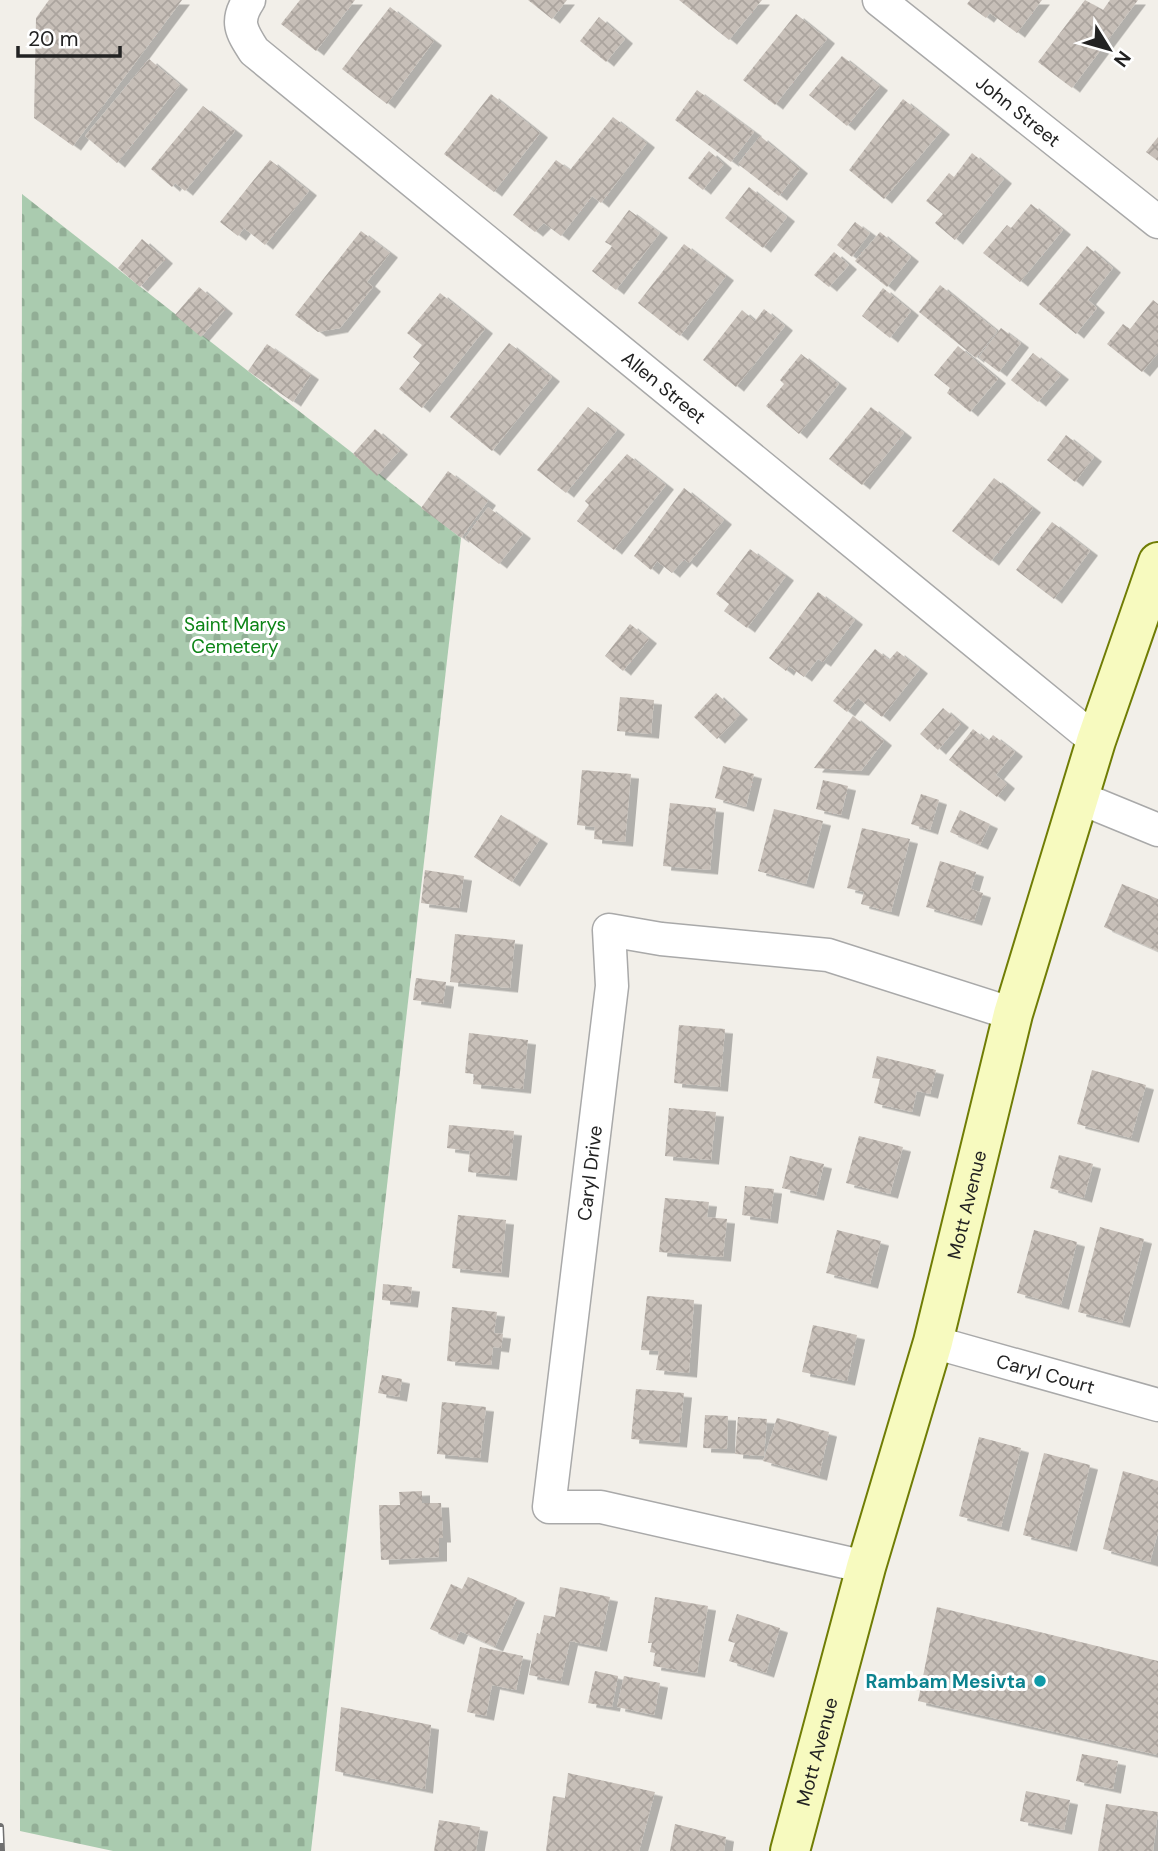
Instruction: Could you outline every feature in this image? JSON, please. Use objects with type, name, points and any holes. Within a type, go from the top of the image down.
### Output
[{"type":"street","name":"John Street","points":[[879,0],[1158,222]]},
{"type":"street","name":"Allen Street","points":[[244,15],[254,51],[1096,741]]},
{"type":"street","name":"Mott Avenue","points":[[790,1851],[866,1567],[933,1342],[1013,1014],[1096,741],[1158,562]]},
{"type":"street","points":[[1080,797],[1158,830]]},
{"type":"street","name":"Caryl Drive","points":[[866,1567],[601,1507],[550,1507],[612,986],[609,930],[661,939],[828,955],[1013,1014]]},
{"type":"street","name":"Caryl Court","points":[[933,1342],[1158,1405]]},
{"type":"green space","name":"Saint Marys Cemetery","points":[[22,194],[461,538],[311,1851],[113,1851],[20,1831]]},
{"type":"building","points":[[49,0],[182,0],[73,146],[34,118],[36,18]]},
{"type":"building","points":[[300,0],[355,0],[316,51],[281,24]]},
{"type":"building","points":[[528,0],[567,0],[552,19]]},
{"type":"building","points":[[679,0],[762,0],[729,40]]},
{"type":"building","points":[[970,0],[1042,0],[1017,33],[990,13],[986,18],[967,4]]},
{"type":"building","points":[[1085,0],[1103,10],[1110,0],[1138,0],[1072,88],[1038,62]]},
{"type":"building","points":[[390,7],[434,41],[387,104],[342,69]]},
{"type":"building","points":[[796,14],[827,39],[775,105],[743,80]]},
{"type":"building","points":[[599,17],[625,39],[606,62],[580,41]]},
{"type":"building","points":[[842,56],[880,86],[847,126],[809,95]]},
{"type":"building","points":[[149,59],[180,85],[117,163],[85,136]]},
{"type":"building","points":[[697,90],[754,132],[731,162],[675,120]]},
{"type":"building","points":[[491,94],[540,133],[494,192],[444,154]]},
{"type":"building","points":[[903,99],[942,130],[884,199],[849,170]]},
{"type":"building","points":[[203,106],[235,131],[185,191],[175,183],[172,187],[151,169]]},
{"type":"building","points":[[613,117],[647,143],[601,203],[592,196],[561,236],[544,223],[535,232],[513,215],[556,160],[570,170]]},
{"type":"building","points":[[760,136],[800,169],[779,196],[738,164]]},
{"type":"building","points":[[1158,137],[1158,161],[1146,152]]},
{"type":"building","points":[[709,151],[724,164],[703,190],[688,178]]},
{"type":"building","points":[[972,153],[1004,179],[955,240],[935,223],[943,214],[926,201],[949,173],[954,177]]},
{"type":"building","points":[[270,160],[309,191],[265,245],[244,228],[238,236],[220,222]]},
{"type":"building","points":[[749,187],[787,217],[763,248],[725,218]]},
{"type":"building","points":[[1031,204],[1063,230],[1020,282],[983,253],[1007,225],[1011,228]]},
{"type":"building","points":[[629,210],[660,233],[616,290],[592,271],[612,246],[605,242]]},
{"type":"building","points":[[855,222],[870,233],[852,257],[837,245]]},
{"type":"building","points":[[361,231],[390,253],[367,282],[373,287],[340,328],[318,332],[295,315]]},
{"type":"building","points":[[880,232],[911,257],[887,287],[855,261]]},
{"type":"building","points":[[142,239],[165,259],[140,287],[118,268]]},
{"type":"building","points":[[684,244],[726,276],[680,336],[638,303]]},
{"type":"building","points":[[1087,246],[1113,268],[1088,300],[1097,308],[1076,334],[1039,304]]},
{"type":"building","points":[[834,252],[849,265],[829,287],[814,275]]},
{"type":"building","points":[[940,285],[997,331],[976,358],[919,312]]},
{"type":"building","points":[[199,287],[225,309],[201,337],[175,315]]},
{"type":"building","points":[[883,288],[911,311],[890,338],[862,316]]},
{"type":"building","points":[[440,293],[485,329],[422,408],[399,389],[420,363],[413,357],[422,345],[407,333]]},
{"type":"building","points":[[1153,300],[1158,304],[1158,353],[1142,372],[1107,344],[1123,324],[1130,329]]},
{"type":"building","points":[[764,309],[785,326],[736,387],[703,360],[742,310],[755,321]]},
{"type":"building","points":[[1001,328],[1021,343],[999,372],[979,357]]},
{"type":"building","points":[[509,343],[552,377],[492,451],[450,417]]},
{"type":"building","points":[[267,344],[311,375],[293,402],[248,371]]},
{"type":"building","points":[[958,346],[998,379],[970,412],[947,393],[950,388],[934,375]]},
{"type":"building","points":[[1033,353],[1061,375],[1038,402],[1011,380]]},
{"type":"building","points":[[801,354],[839,384],[799,434],[766,406],[784,384],[780,380]]},
{"type":"building","points":[[588,407],[617,430],[566,493],[537,470]]},
{"type":"building","points":[[871,407],[904,433],[862,485],[829,459]]},
{"type":"building","points":[[375,429],[400,450],[377,476],[353,454]]},
{"type":"building","points":[[1066,435],[1094,457],[1075,482],[1047,460]]},
{"type":"building","points":[[627,454],[666,485],[614,550],[577,521],[589,505],[585,501]]},
{"type":"building","points":[[448,471],[488,501],[461,538],[421,508]]},
{"type":"building","points":[[994,478],[1033,508],[991,561],[952,531]]},
{"type":"building","points":[[684,488],[724,520],[689,563],[684,559],[672,573],[657,561],[651,570],[634,556]]},
{"type":"building","points":[[488,507],[523,534],[499,564],[465,538]]},
{"type":"building","points":[[1052,522],[1090,551],[1054,599],[1016,570]]},
{"type":"building","points":[[750,549],[786,576],[747,628],[724,611],[729,604],[716,594]]},
{"type":"building","points":[[818,592],[855,620],[823,662],[818,659],[804,677],[789,666],[786,671],[769,658]]},
{"type":"building","points":[[630,624],[649,639],[623,671],[605,656]]},
{"type":"building","points":[[875,649],[889,660],[897,651],[920,669],[882,717],[858,698],[847,712],[833,701]]},
{"type":"building","points":[[716,693],[740,715],[717,739],[694,717]]},
{"type":"building","points":[[620,697],[654,700],[651,734],[617,731]]},
{"type":"building","points":[[943,708],[961,723],[938,750],[920,734]]},
{"type":"building","points":[[853,716],[884,741],[861,771],[814,768]]},
{"type":"building","points":[[973,729],[988,741],[993,735],[1015,752],[996,775],[1007,784],[997,797],[949,760]]},
{"type":"building","points":[[723,766],[754,774],[746,807],[715,798]]},
{"type":"building","points":[[582,770],[631,774],[625,842],[594,839],[595,827],[577,825]]},
{"type":"building","points":[[823,780],[848,786],[841,815],[816,809]]},
{"type":"building","points":[[921,794],[939,800],[930,830],[911,824]]},
{"type":"building","points":[[670,803],[716,808],[710,870],[663,866]]},
{"type":"building","points":[[774,809],[823,821],[806,884],[758,871]]},
{"type":"building","points":[[960,810],[990,824],[980,845],[950,832]]},
{"type":"building","points":[[501,815],[540,839],[512,882],[474,857]]},
{"type":"building","points":[[862,828],[910,839],[891,912],[861,904],[864,892],[847,888]]},
{"type":"building","points":[[940,861],[976,872],[971,889],[983,893],[974,921],[926,907]]},
{"type":"building","points":[[425,870],[464,876],[459,908],[421,903]]},
{"type":"building","points":[[1122,884],[1158,899],[1158,951],[1104,927]]},
{"type":"building","points":[[455,934],[515,940],[510,988],[450,982]]},
{"type":"building","points":[[416,978],[446,982],[443,1004],[413,1000]]},
{"type":"building","points":[[679,1025],[725,1029],[720,1087],[674,1083]]},
{"type":"building","points":[[469,1033],[528,1040],[523,1089],[473,1084],[474,1074],[465,1073]]},
{"type":"building","points":[[877,1056],[936,1070],[930,1094],[917,1091],[912,1112],[874,1103],[880,1079],[872,1078]]},
{"type":"building","points":[[1092,1070],[1146,1085],[1131,1138],[1077,1124]]},
{"type":"building","points":[[669,1108],[716,1112],[711,1160],[665,1156]]},
{"type":"building","points":[[449,1125],[514,1131],[509,1176],[468,1172],[470,1151],[447,1148]]},
{"type":"building","points":[[859,1136],[903,1147],[890,1194],[846,1183]]},
{"type":"building","points":[[1059,1155],[1093,1164],[1084,1198],[1050,1188]]},
{"type":"building","points":[[790,1156],[824,1164],[816,1196],[782,1188]]},
{"type":"building","points":[[745,1186],[774,1189],[770,1219],[742,1215]]},
{"type":"building","points":[[665,1198],[709,1202],[707,1217],[727,1219],[723,1257],[659,1252]]},
{"type":"building","points":[[458,1215],[506,1220],[501,1273],[452,1268]]},
{"type":"building","points":[[1100,1227],[1144,1239],[1122,1323],[1078,1312]]},
{"type":"building","points":[[837,1230],[881,1241],[870,1284],[826,1273]]},
{"type":"building","points":[[1034,1230],[1077,1242],[1061,1305],[1017,1293]]},
{"type":"building","points":[[383,1284],[412,1287],[410,1303],[382,1300]]},
{"type":"building","points":[[647,1296],[694,1300],[689,1373],[656,1370],[659,1351],[641,1350]]},
{"type":"building","points":[[452,1307],[497,1312],[494,1333],[503,1334],[501,1348],[493,1347],[491,1365],[447,1361]]},
{"type":"building","points":[[813,1325],[857,1335],[847,1381],[802,1372]]},
{"type":"building","points":[[382,1375],[402,1379],[399,1397],[378,1393]]},
{"type":"building","points":[[636,1389],[684,1393],[679,1443],[631,1439]]},
{"type":"building","points":[[442,1402],[486,1407],[480,1458],[437,1454]]},
{"type":"building","points":[[705,1415],[728,1416],[727,1449],[703,1448]]},
{"type":"building","points":[[738,1417],[767,1419],[764,1456],[735,1454]]},
{"type":"building","points":[[777,1418],[829,1432],[819,1476],[763,1461]]},
{"type":"building","points":[[979,1437],[1021,1448],[1001,1527],[959,1516]]},
{"type":"building","points":[[1044,1453],[1090,1465],[1069,1547],[1023,1535]]},
{"type":"building","points":[[1123,1471],[1158,1481],[1158,1532],[1150,1562],[1103,1549]]},
{"type":"building","points":[[422,1491],[422,1503],[441,1503],[443,1538],[439,1538],[439,1557],[381,1560],[379,1505],[400,1505],[399,1492]]},
{"type":"building","points":[[468,1577],[517,1598],[495,1647],[460,1631],[456,1640],[430,1629],[451,1584],[462,1589]]},
{"type":"building","points":[[560,1587],[610,1597],[599,1647],[570,1641],[561,1681],[529,1675],[537,1633],[540,1634],[544,1615],[555,1617]]},
{"type":"building","points":[[655,1597],[708,1606],[697,1673],[653,1666],[655,1653],[650,1652],[652,1643],[648,1643]]},
{"type":"building","name":"Rambam Mesivta","points":[[937,1607],[1158,1661],[1158,1755],[918,1701]]},
{"type":"building","points":[[737,1614],[780,1628],[766,1673],[729,1661],[735,1643],[728,1641]]},
{"type":"building","points":[[480,1647],[523,1656],[516,1690],[492,1685],[486,1716],[467,1712]]},
{"type":"building","points":[[595,1671],[618,1676],[612,1707],[588,1703]]},
{"type":"building","points":[[624,1676],[660,1683],[654,1715],[617,1707]]},
{"type":"building","points":[[341,1707],[431,1725],[425,1789],[335,1771]]},
{"type":"building","points":[[1082,1754],[1118,1761],[1113,1789],[1076,1781]]},
{"type":"building","points":[[568,1773],[655,1792],[639,1851],[546,1851],[553,1796],[565,1798]]},
{"type":"building","points":[[1026,1791],[1070,1800],[1064,1830],[1020,1821]]},
{"type":"building","points":[[1106,1804],[1158,1812],[1153,1851],[1098,1851]]},
{"type":"building","points":[[439,1820],[480,1827],[476,1851],[434,1851]]},
{"type":"building","points":[[675,1824],[726,1837],[724,1851],[670,1851]]},
{"type":"railway","points":[[0,1827],[1,1851]]},
{"type":"place","name":"Rambam Mesivta","points":[[1040,1681]]}]
